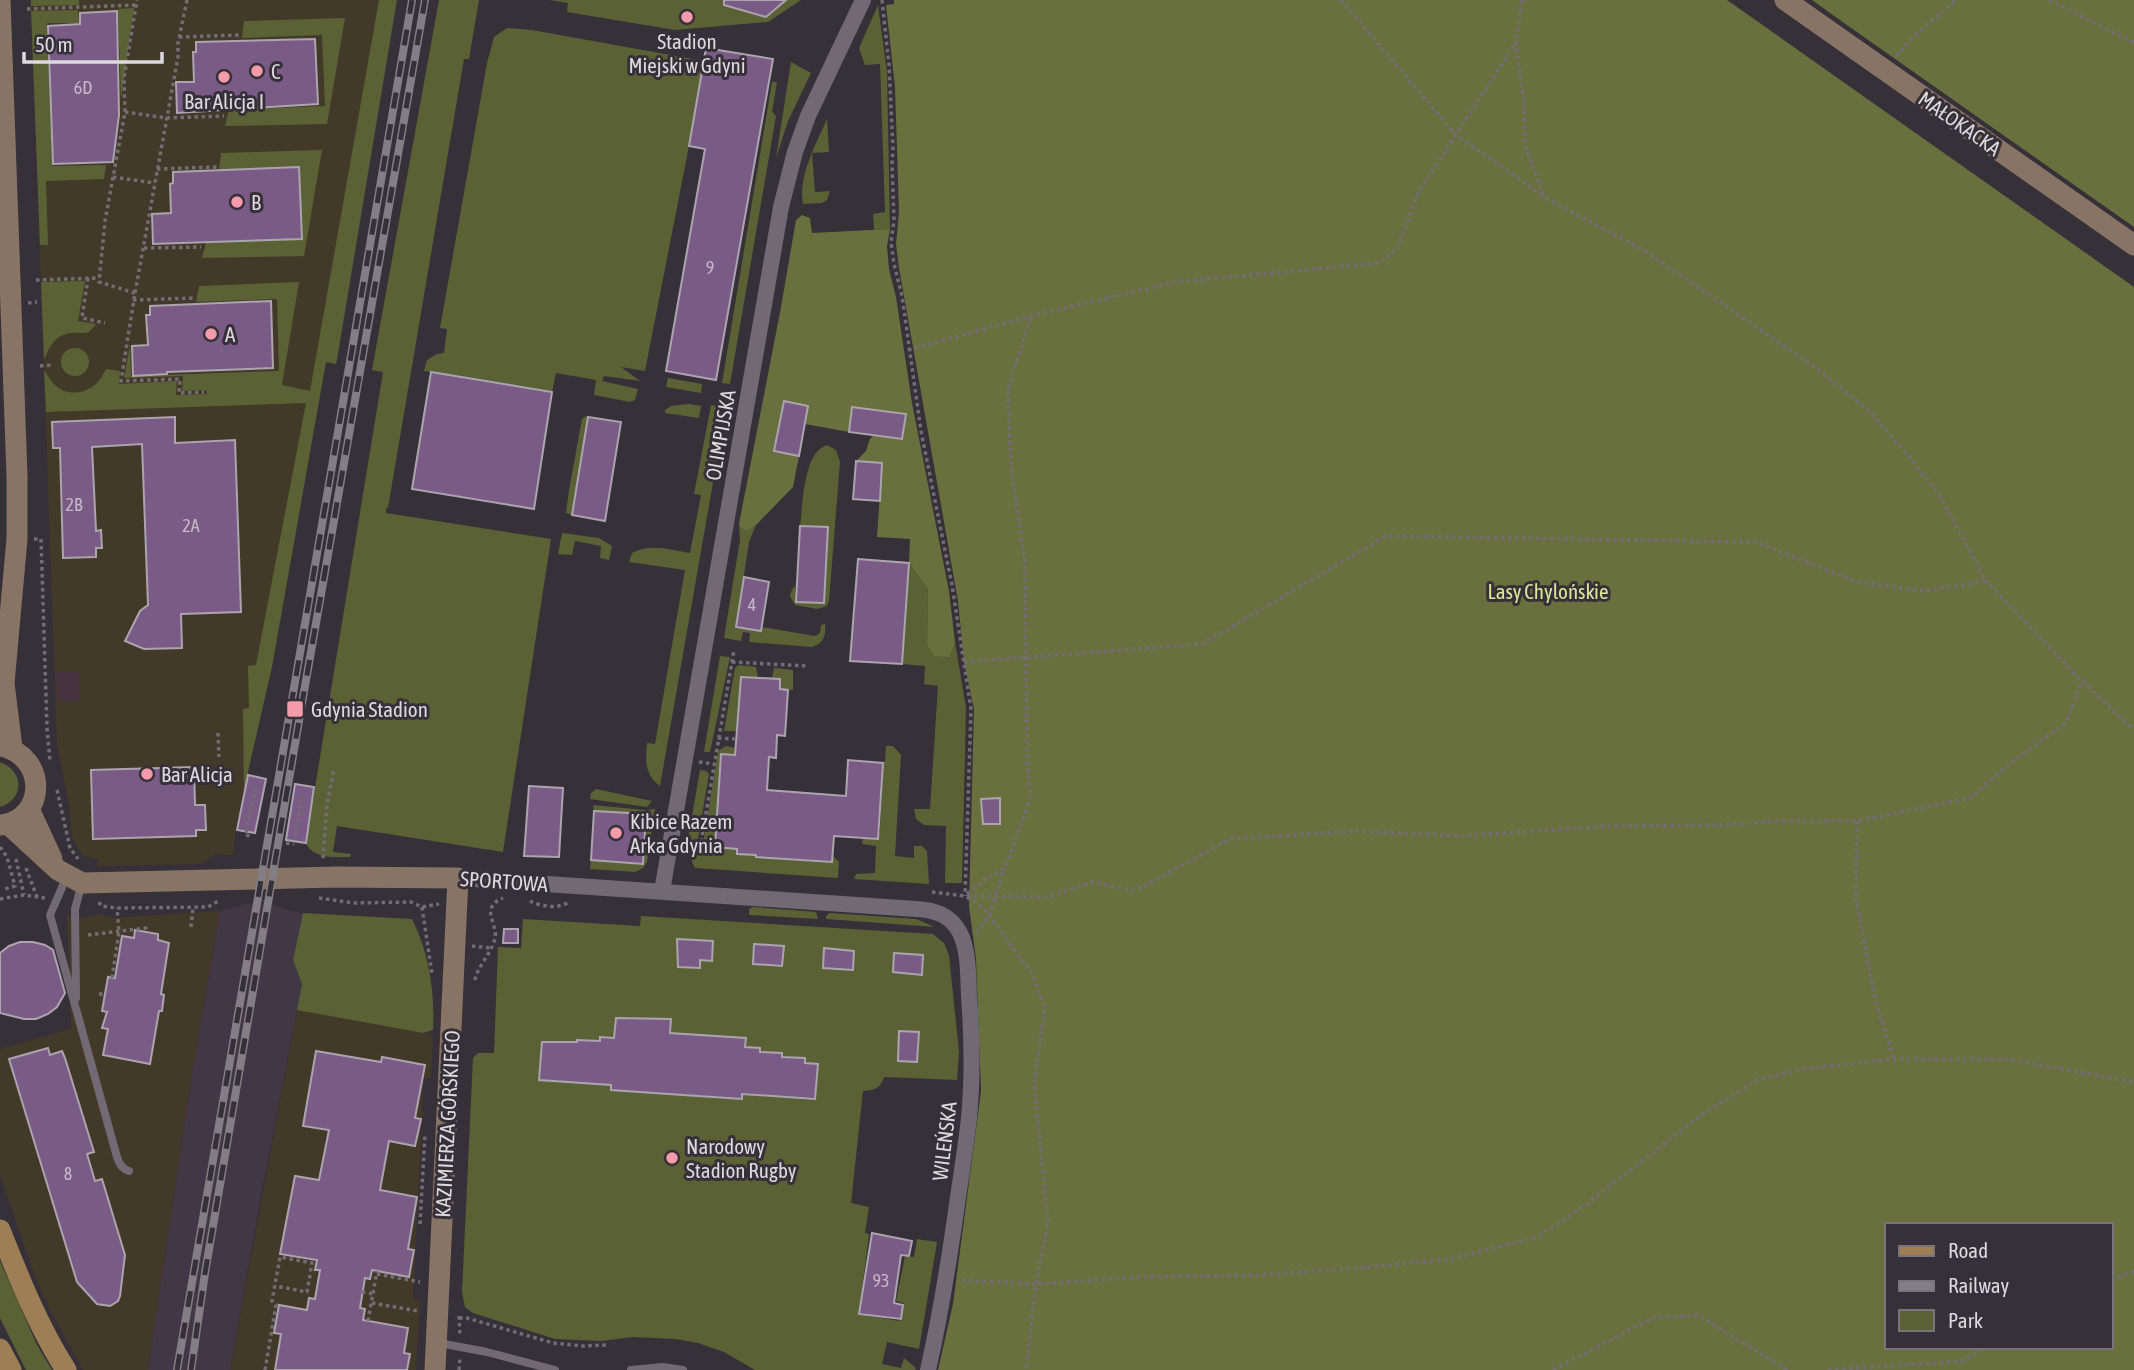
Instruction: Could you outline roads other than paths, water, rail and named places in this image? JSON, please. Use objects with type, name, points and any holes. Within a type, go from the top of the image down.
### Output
[{"type":"main road","points":[[0,1230],[22,1286],[66,1370]]},
{"type":"main road","points":[[0,1349],[11,1370]]},
{"type":"street","points":[[0,0],[18,539],[2,690],[6,747],[29,762],[36,785],[29,809],[19,818],[4,824]]},
{"type":"street","name":"OLIMPIJSKA","points":[[662,891],[784,197],[795,152],[808,116],[863,0]]},
{"type":"street","name":"MAŁOKACKA","points":[[1785,0],[2134,246]]},
{"type":"street","points":[[29,809],[78,877]]},
{"type":"street","points":[[4,824],[78,877]]},
{"type":"street","name":"SPORTOWA","points":[[78,877],[458,878],[927,910],[950,920]]},
{"type":"street","name":"KAZIMIERZA GÓRSKIEGO","points":[[435,1370],[458,878]]},
{"type":"street","name":"WILEŃSKA","points":[[928,1370],[947,1279],[969,1119],[971,1080],[972,1040],[964,946],[961,935],[950,920]]},
{"type":"lane","points":[[78,877],[50,915],[117,1157],[125,1170],[129,1171]]},
{"type":"lane","points":[[76,1012],[75,909],[78,877]]},
{"type":"lane","points":[[436,1342],[555,1370]]},
{"type":"lane","points":[[631,1370],[663,1367],[683,1370]]},
{"type":"railway","points":[[177,1370],[412,0]]},
{"type":"railway","points":[[191,1370],[205,1273],[301,709],[425,0]]},
{"type":"place","name":"Stadion Miejski w Gdyni","points":[[687,17]]},
{"type":"place","name":"C","points":[[257,71]]},
{"type":"place","name":"Bar Alicja I","points":[[224,77]]},
{"type":"place","name":"B","points":[[237,202]]},
{"type":"place","name":"A","points":[[211,334]]},
{"type":"place","name":"Gdynia Stadion","points":[[295,709]]},
{"type":"place","name":"Bar Alicja","points":[[147,774]]},
{"type":"place","name":"Kibice Razem Arka Gdynia","points":[[616,833]]},
{"type":"place","name":"Narodowy Stadion Rugby","points":[[672,1158]]},
{"type":"park label","name":"Lasy Chylońskie","points":[[1548,591]]}]
